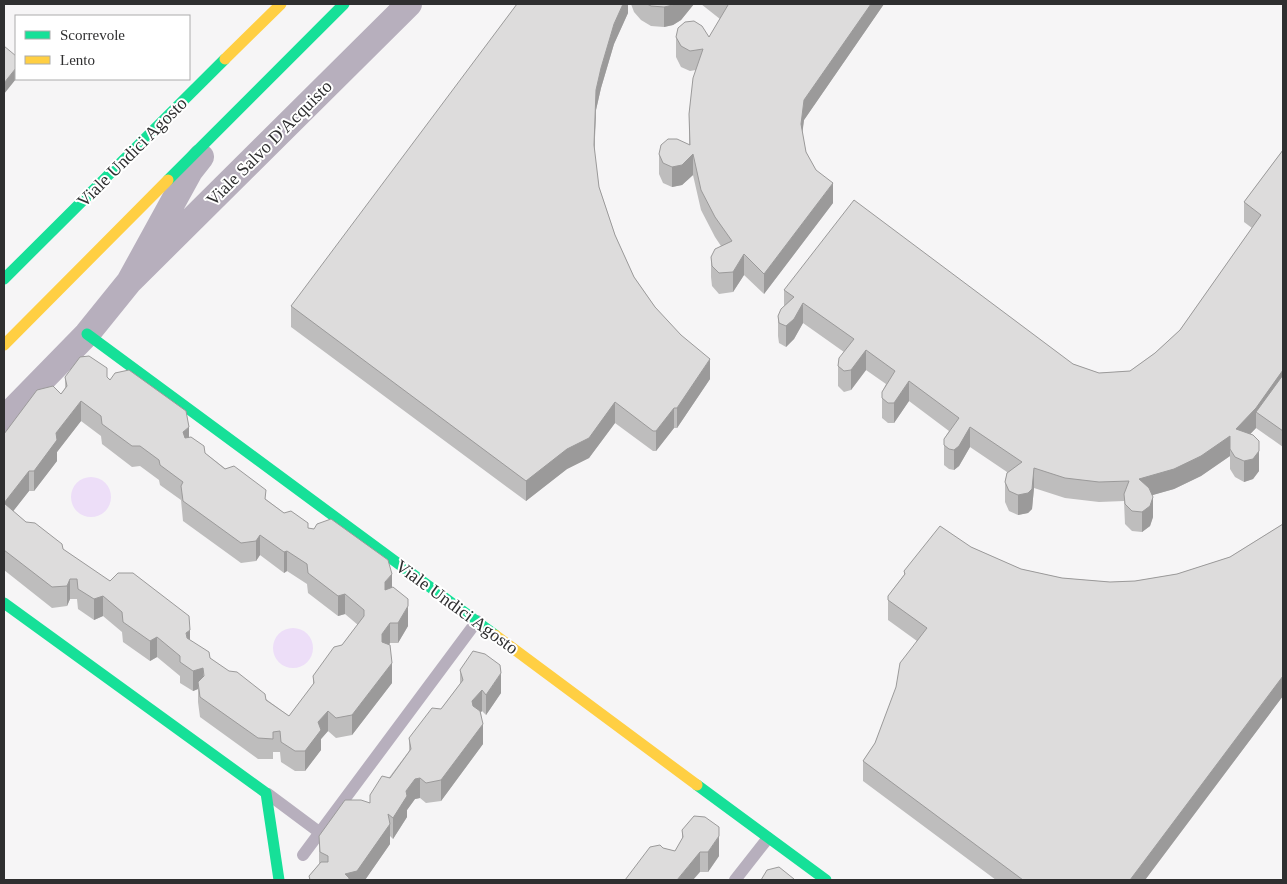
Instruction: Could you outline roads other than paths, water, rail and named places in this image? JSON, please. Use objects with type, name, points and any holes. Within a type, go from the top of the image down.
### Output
[{"type":"street","name":"Viale Undici Agosto","points":[[4,279],[281,4]]},
{"type":"street","points":[[4,344],[344,4]]},
{"type":"street","name":"Viale Salvo D'Acquisto","points":[[129,282],[409,4]]},
{"type":"street","points":[[4,419],[87,334],[129,282],[190,171],[228,120]]},
{"type":"street","name":"Viale Undici Agosto","points":[[87,334],[826,880]]},
{"type":"street","points":[[4,603],[266,793],[279,880]]},
{"type":"lane","points":[[303,855],[477,621]]},
{"type":"lane","points":[[266,793],[319,832]]},
{"type":"lane","points":[[735,880],[768,838]]}]
